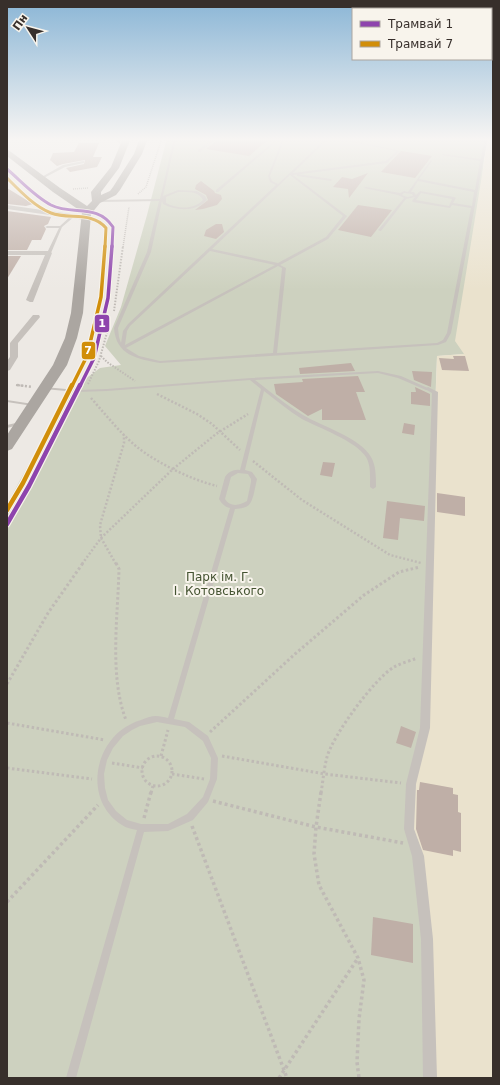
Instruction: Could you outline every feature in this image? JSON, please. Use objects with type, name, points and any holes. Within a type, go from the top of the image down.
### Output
[{"type":"main road","points":[[7,446],[60,365],[71,338],[77,313],[82,215],[73,202],[54,189]]},
{"type":"main road","points":[[97,201],[96,192],[99,189]]},
{"type":"main road","points":[[82,215],[97,201],[113,193],[116,189]]},
{"type":"street","points":[[7,207],[82,215]]},
{"type":"street","points":[[7,253],[49,253],[30,300]]},
{"type":"street","points":[[7,368],[14,357],[13,348],[18,337],[36,318]]},
{"type":"street","points":[[7,335],[18,337]]},
{"type":"street","points":[[428,389],[435,392],[429,654],[425,728],[411,784],[409,829],[418,856],[427,939],[430,1078]]},
{"type":"lane","points":[[164,189],[149,252],[116,328],[118,340],[123,348],[137,357],[160,362],[438,344],[445,341],[449,333],[476,190],[468,189]]},
{"type":"lane","points":[[123,348],[125,331],[129,325],[273,189]]},
{"type":"lane","points":[[123,348],[327,238],[345,216],[309,189]]},
{"type":"lane","points":[[370,189],[400,194],[409,192],[416,196]]},
{"type":"lane","points":[[409,192],[412,189]]},
{"type":"lane","points":[[97,201],[162,200],[168,205],[180,208],[193,207],[205,200],[204,197],[197,192],[185,191],[172,192],[162,200]]},
{"type":"lane","points":[[400,194],[405,198],[412,198],[420,192],[454,198],[452,204]]},
{"type":"lane","points":[[416,196],[414,202],[450,207],[452,204],[473,207]]},
{"type":"lane","points":[[380,230],[405,198]]},
{"type":"lane","points":[[47,227],[61,227],[82,215]]},
{"type":"lane","points":[[49,253],[61,227]]},
{"type":"lane","points":[[210,250],[277,264],[284,268],[274,354]]},
{"type":"lane","points":[[44,388],[84,391],[251,379],[378,372],[399,377],[428,389]]},
{"type":"lane","points":[[251,379],[304,417],[360,448],[368,456],[373,470],[373,487]]},
{"type":"lane","points":[[242,471],[263,388]]},
{"type":"lane","points":[[7,401],[33,405]]},
{"type":"lane","points":[[7,427],[22,422]]},
{"type":"lane","points":[[242,471],[250,473],[254,479],[250,499],[249,502],[242,507],[233,508],[223,502],[222,499],[230,474],[242,471]]},
{"type":"lane","points":[[171,719],[233,508]]},
{"type":"lane","points":[[157,719],[171,719],[186,723],[198,730],[208,741],[214,754],[216,767],[214,780],[207,799],[189,818],[174,825],[157,829],[141,828],[129,824],[118,818],[104,799],[100,780],[102,761],[114,741],[129,728],[143,722],[157,719]]},
{"type":"lane","points":[[71,1078],[141,828]]},
{"type":"path","points":[[113,312],[130,200],[145,189]]},
{"type":"path","points":[[109,324],[100,356],[84,391],[124,435],[138,448],[173,469],[204,483],[225,488]]},
{"type":"path","points":[[100,356],[111,365],[146,387],[197,414],[220,431],[246,455],[302,500],[390,555],[430,565]]},
{"type":"path","points":[[7,684],[48,613],[101,538],[173,469],[220,431],[258,408]]},
{"type":"path","points":[[124,435],[124,443],[100,525],[101,538],[119,569],[116,674],[120,704],[129,728]]},
{"type":"path","points":[[204,738],[295,654],[364,595],[399,572],[430,565]]},
{"type":"path","points":[[359,1078],[357,1062],[358,1026],[364,980],[358,958],[319,885],[314,854],[316,828],[324,774],[327,756],[338,736],[362,699],[376,681],[394,667],[429,654]]},
{"type":"path","points":[[161,756],[171,719]]},
{"type":"path","points":[[7,723],[114,741]]},
{"type":"path","points":[[214,754],[324,774],[411,784]]},
{"type":"path","points":[[161,756],[171,762],[172,774],[167,782],[158,786],[153,786],[145,781],[143,777],[143,768],[148,760],[161,756]]},
{"type":"path","points":[[102,761],[143,768]]},
{"type":"path","points":[[7,768],[100,780]]},
{"type":"path","points":[[172,774],[214,780]]},
{"type":"path","points":[[141,828],[153,786]]},
{"type":"path","points":[[7,902],[104,799]]},
{"type":"path","points":[[207,799],[316,828],[414,845]]},
{"type":"path","points":[[189,818],[287,1078]]},
{"type":"path","points":[[279,1078],[358,958]]},
{"type":"green space","name":"Парк ім. Г. І. Котовського","points":[[154,189],[481,189],[464,354],[437,356],[418,856],[429,1078],[7,1078],[7,504],[69,391],[100,368],[121,365],[105,346],[121,307]]},
{"type":"sand","points":[[480,189],[493,189],[493,1078],[430,1078],[427,939],[414,845],[411,784],[425,728],[437,356],[464,354],[455,341]]},
{"type":"building","points":[[8,189],[33,204],[26,206],[7,204]]},
{"type":"building","points":[[195,189],[211,189],[215,193],[221,195],[222,199],[217,205],[195,210],[208,200],[206,195]]},
{"type":"building","points":[[345,189],[356,189],[349,198],[348,189]]},
{"type":"building","points":[[358,205],[392,210],[371,237],[338,230]]},
{"type":"building","points":[[7,211],[51,217],[48,224],[44,226],[46,229],[41,240],[32,240],[27,250],[7,250]]},
{"type":"building","points":[[216,224],[222,224],[224,232],[216,239],[204,236],[206,230]]},
{"type":"building","points":[[7,256],[21,256],[7,279]]},
{"type":"building","points":[[453,356],[465,356],[469,371],[442,370],[439,358],[454,359]]},
{"type":"building","points":[[351,363],[355,371],[300,374],[299,368]]},
{"type":"building","points":[[412,371],[432,372],[431,387],[414,380]]},
{"type":"building","points":[[358,376],[365,392],[356,392],[366,420],[322,420],[322,409],[308,416],[276,394],[274,384],[303,382],[302,379]]},
{"type":"building","points":[[415,387],[430,394],[430,406],[411,404],[411,392],[416,392]]},
{"type":"building","points":[[404,423],[415,425],[414,435],[402,433]]},
{"type":"building","points":[[323,462],[335,463],[332,477],[320,475]]},
{"type":"building","points":[[437,493],[465,497],[465,516],[437,512]]},
{"type":"building","points":[[387,501],[425,506],[424,521],[400,518],[398,540],[383,538]]},
{"type":"building","points":[[401,726],[416,732],[411,748],[396,743]]},
{"type":"building","points":[[420,782],[453,788],[453,794],[458,795],[458,812],[461,813],[461,852],[453,850],[453,856],[423,850],[416,829],[417,790],[419,790]]},
{"type":"building","points":[[373,917],[413,924],[413,963],[371,955]]},
{"type":"tram line","name":"7","points":[[7,510],[23,483],[87,356],[101,297],[106,228],[102,223],[91,218],[63,216],[50,213],[30,200],[18,189]]},
{"type":"tram line","name":"1","points":[[7,524],[29,486],[94,358],[108,298],[113,227],[103,216],[96,213],[58,208],[38,197],[29,189]]}]
